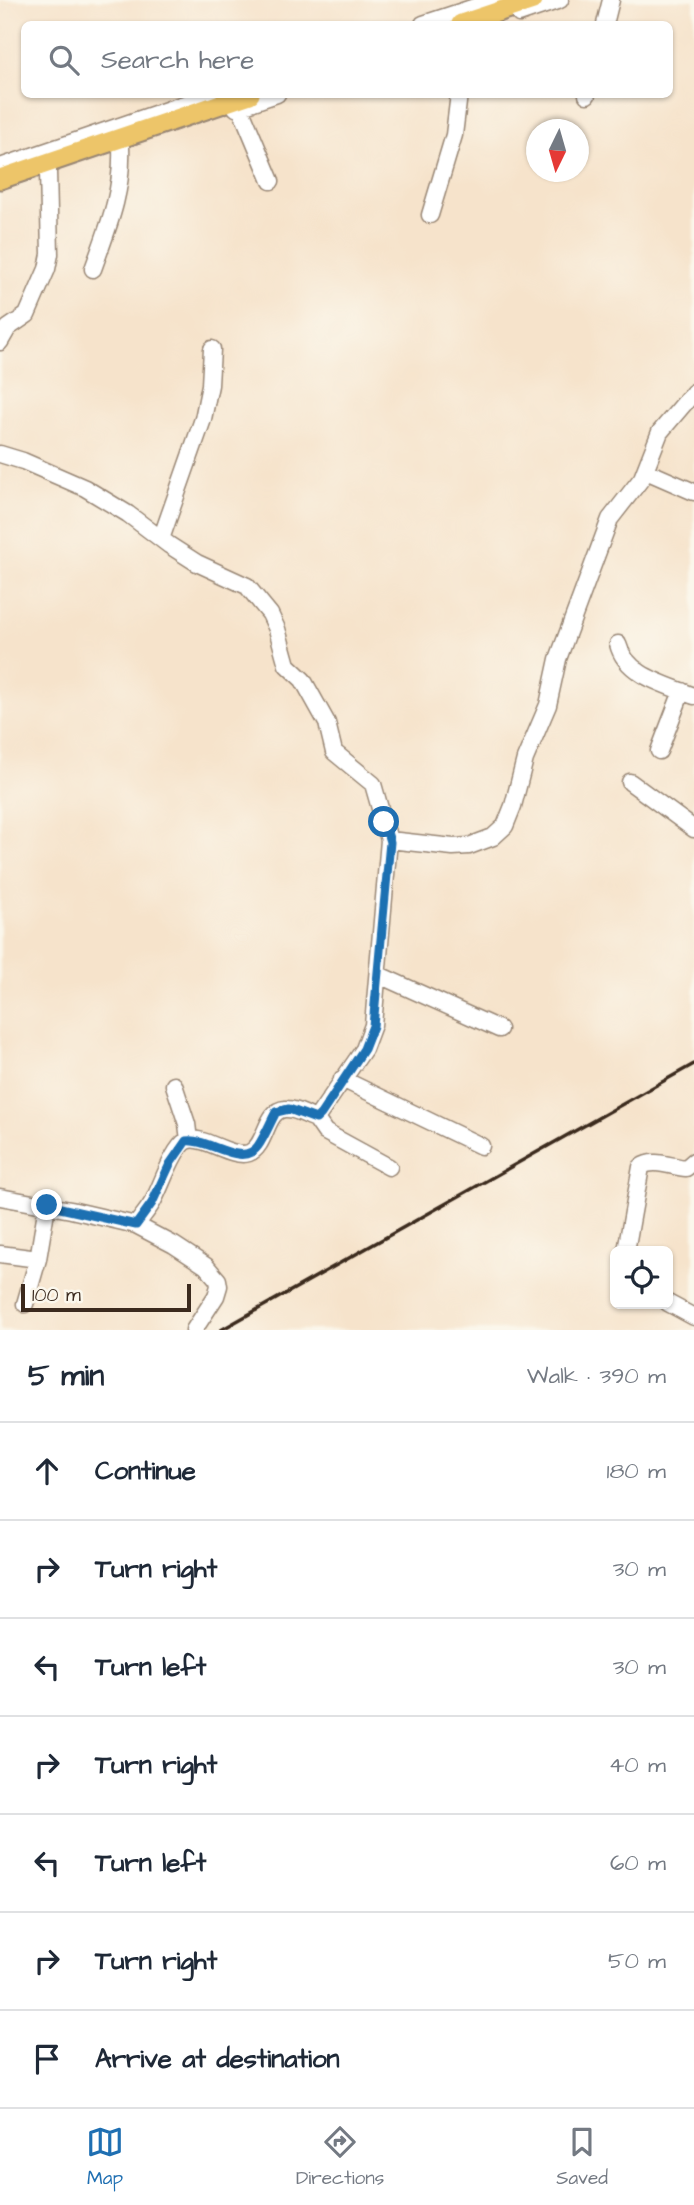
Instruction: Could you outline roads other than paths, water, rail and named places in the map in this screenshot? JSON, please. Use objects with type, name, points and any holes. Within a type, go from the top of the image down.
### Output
[{"type":"main road","points":[[470,21],[533,0]]},
{"type":"main road","points":[[0,179],[245,101]]},
{"type":"street","points":[[432,21],[496,0]]},
{"type":"street","points":[[495,21],[560,0]]},
{"type":"street","points":[[607,21],[611,0]]},
{"type":"street","points":[[0,167],[201,98]]},
{"type":"street","points":[[430,215],[454,135],[459,98]]},
{"type":"street","points":[[0,187],[121,147],[245,101],[271,181]]},
{"type":"street","points":[[93,269],[118,195],[121,147]]},
{"type":"street","points":[[0,342],[8,328],[27,315],[47,269],[50,254],[48,171]]},
{"type":"street","points":[[161,539],[203,419],[210,385],[212,349]]},
{"type":"street","points":[[389,840],[453,847],[469,846],[493,836],[505,825],[513,806],[525,759],[548,705],[558,659],[610,519],[636,489],[646,471],[660,432],[694,392]]},
{"type":"street","points":[[0,454],[85,488],[128,514],[197,563],[247,586],[256,594],[278,629],[287,665],[303,680],[327,723],[334,752],[373,784],[389,840],[373,1026],[364,1049],[316,1119]]},
{"type":"street","points":[[646,471],[694,492]]},
{"type":"street","points":[[618,643],[621,655],[633,669],[688,693],[659,751]]},
{"type":"street","points":[[630,782],[694,829]]},
{"type":"street","points":[[379,975],[499,1029]]},
{"type":"street","points":[[342,1079],[481,1146]]},
{"type":"street","points":[[174,1085],[187,1124],[189,1140]]},
{"type":"street","points":[[136,1225],[152,1203],[170,1164],[184,1143],[189,1140],[202,1142],[237,1154],[246,1154],[258,1147],[276,1112],[289,1109],[316,1119],[325,1132],[389,1167]]},
{"type":"street","points":[[627,1246],[641,1167],[646,1163],[657,1163],[684,1169],[694,1161]]},
{"type":"street","points":[[0,1197],[136,1225],[185,1252],[213,1272],[219,1286],[216,1296],[194,1330]]},
{"type":"street","points":[[25,1304],[38,1259],[47,1205]]},
{"type":"street","points":[[0,1254],[38,1259]]},
{"type":"street","points":[[673,1306],[694,1318]]},
{"type":"railway","points":[[221,1330],[694,1064]]}]
